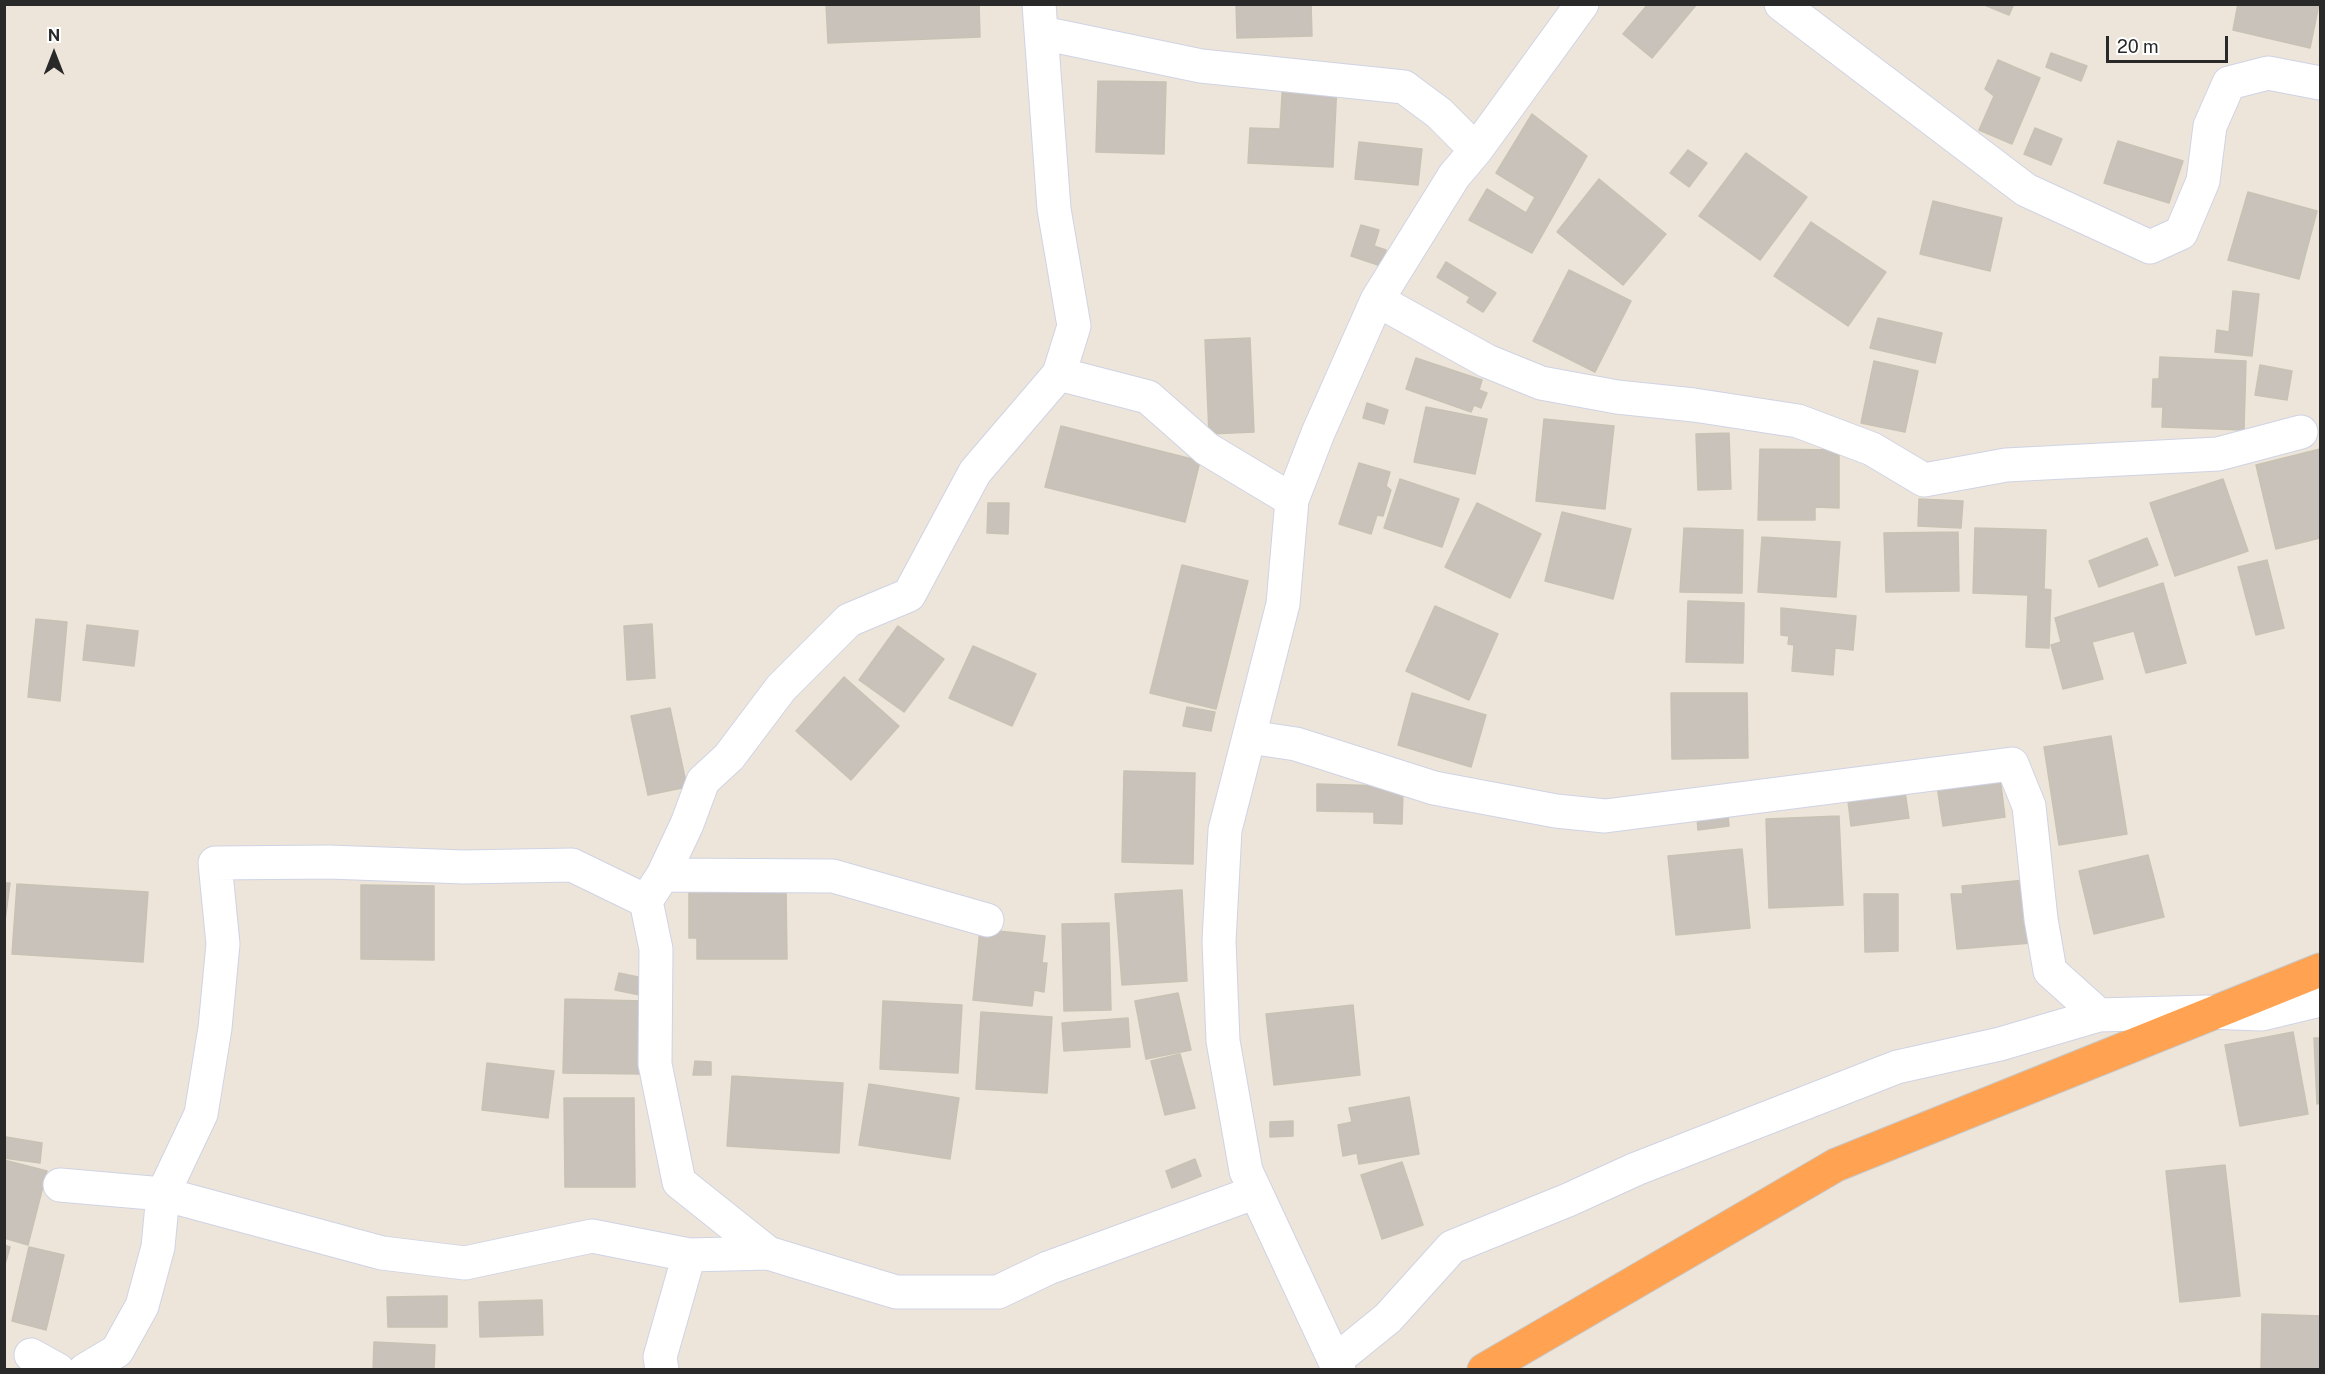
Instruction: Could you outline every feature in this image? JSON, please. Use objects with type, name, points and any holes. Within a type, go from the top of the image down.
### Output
[{"type":"highway","points":[[1484,1370],[1836,1165],[2320,970]]},
{"type":"street","points":[[1582,4],[1476,150],[1454,176],[1377,300],[1318,433],[1292,500],[1283,604],[1225,830],[1219,941],[1223,1041],[1245,1171],[1337,1365],[1388,1318],[1452,1247],[1568,1200],[1636,1169],[1897,1067],[2000,1044],[2099,1015],[2206,1012],[2262,1014],[2320,1000]]},
{"type":"street","points":[[1781,4],[2026,190],[2150,247],[2181,233],[2203,181],[2210,126],[2229,83],[2268,72],[2320,83]]},
{"type":"street","points":[[768,1253],[679,1182],[655,1064],[654,888],[687,824],[703,781],[729,757],[781,688],[849,620],[909,595],[975,472],[1059,374],[1074,326],[1054,209],[1041,19],[1201,66],[1404,87],[1439,113],[1476,150]]},
{"type":"street","points":[[1377,300],[1488,361],[1541,383],[1617,398],[1694,405],[1798,421],[1872,449],[1924,480],[2006,465],[2218,454],[2301,432]]},
{"type":"street","points":[[1059,374],[1148,398],[1207,449],[1292,500]]},
{"type":"street","points":[[1249,737],[1296,744],[1434,788],[1556,811],[1605,816],[2012,764],[2029,806],[2041,919],[2050,971],[2099,1015]]},
{"type":"street","points":[[85,1370],[117,1351],[142,1306],[158,1247],[163,1194],[201,1114],[215,1028],[223,944],[215,863],[329,862],[464,867],[572,865],[654,888],[833,876],[987,920]]},
{"type":"street","points":[[60,1185],[163,1194],[382,1253],[465,1263],[592,1236],[689,1255],[768,1253],[896,1292],[998,1292],[1048,1268],[1256,1192]]},
{"type":"street","points":[[662,1370],[660,1357],[689,1255]]},
{"type":"building","points":[[826,4],[979,4],[980,37],[828,43]]},
{"type":"building","points":[[1236,4],[1311,4],[1312,36],[1237,38]]},
{"type":"building","points":[[1648,4],[1697,4],[1652,58],[1623,34]]},
{"type":"building","points":[[1982,4],[2014,4],[2009,15]]},
{"type":"building","points":[[2238,4],[2319,4],[2310,48],[2233,30]]},
{"type":"building","points":[[2051,53],[2087,66],[2081,81],[2046,67]]},
{"type":"building","points":[[1998,60],[2040,78],[2012,144],[1979,130],[1994,96],[1985,89]]},
{"type":"building","points":[[1283,79],[1337,82],[1333,167],[1248,163],[1250,128],[1280,129]]},
{"type":"building","points":[[1098,81],[1166,82],[1164,154],[1096,152]]},
{"type":"building","points":[[1532,114],[1587,156],[1532,253],[1469,220],[1487,189],[1526,213],[1535,197],[1496,173]]},
{"type":"building","points":[[2035,128],[2062,139],[2051,165],[2024,154]]},
{"type":"building","points":[[2118,141],[2183,161],[2169,203],[2104,183]]},
{"type":"building","points":[[1359,142],[1422,149],[1418,185],[1355,179]]},
{"type":"building","points":[[1688,150],[1707,163],[1689,187],[1670,173]]},
{"type":"building","points":[[1746,153],[1807,197],[1760,260],[1699,216]]},
{"type":"building","points":[[1599,179],[1666,234],[1623,285],[1557,232]]},
{"type":"building","points":[[2248,192],[2317,211],[2299,279],[2228,260]]},
{"type":"building","points":[[1933,201],[2002,218],[1990,271],[1920,254]]},
{"type":"building","points":[[1811,222],[1886,272],[1848,326],[1774,276]]},
{"type":"building","points":[[1361,225],[1379,230],[1374,246],[1386,250],[1381,266],[1351,256]]},
{"type":"building","points":[[1446,262],[1496,293],[1483,312],[1467,302],[1470,297],[1437,277]]},
{"type":"building","points":[[1569,270],[1631,301],[1595,372],[1533,341]]},
{"type":"building","points":[[2233,291],[2259,294],[2252,356],[2215,352],[2217,330],[2229,332]]},
{"type":"building","points":[[1878,318],[1942,333],[1935,363],[1870,348]]},
{"type":"building","points":[[1250,338],[1254,432],[1209,434],[1205,340]]},
{"type":"building","points":[[2160,357],[2246,361],[2244,430],[2162,427],[2163,407],[2152,407],[2153,379],[2159,379]]},
{"type":"building","points":[[1416,358],[1482,380],[1479,390],[1487,393],[1481,408],[1474,405],[1471,412],[1406,389]]},
{"type":"building","points":[[1874,361],[1918,371],[1905,432],[1861,423]]},
{"type":"building","points":[[2260,365],[2292,371],[2287,400],[2255,395]]},
{"type":"building","points":[[1367,403],[1388,410],[1384,424],[1363,418]]},
{"type":"building","points":[[1426,407],[1487,419],[1475,474],[1414,462]]},
{"type":"building","points":[[1544,419],[1614,426],[1605,509],[1536,501]]},
{"type":"building","points":[[1061,426],[1200,461],[1185,522],[1045,487]]},
{"type":"building","points":[[1729,433],[1731,489],[1698,490],[1696,434]]},
{"type":"building","points":[[1760,449],[1839,450],[1839,508],[1815,507],[1815,520],[1758,520]]},
{"type":"building","points":[[2320,449],[2320,538],[2276,549],[2256,465]]},
{"type":"building","points":[[1359,463],[1390,472],[1386,486],[1391,490],[1383,516],[1377,515],[1371,534],[1339,524]]},
{"type":"building","points":[[1400,479],[1459,499],[1442,547],[1384,528]]},
{"type":"building","points":[[2223,479],[2248,551],[2175,576],[2150,503]]},
{"type":"building","points":[[1919,499],[1963,501],[1961,528],[1918,526]]},
{"type":"building","points":[[988,503],[1009,503],[1008,534],[987,533]]},
{"type":"building","points":[[1477,503],[1541,534],[1510,598],[1445,567]]},
{"type":"building","points":[[1562,512],[1631,529],[1613,599],[1545,581]]},
{"type":"building","points":[[1684,528],[1743,530],[1742,593],[1680,592]]},
{"type":"building","points":[[1975,528],[2046,530],[2044,589],[2051,590],[2049,648],[2026,647],[2028,595],[1973,593]]},
{"type":"building","points":[[1958,532],[1959,591],[1886,592],[1884,533]]},
{"type":"building","points":[[1762,537],[1840,542],[1836,597],[1758,592]]},
{"type":"building","points":[[2147,538],[2158,565],[2099,587],[2089,561]]},
{"type":"building","points":[[2267,560],[2284,628],[2256,635],[2238,567]]},
{"type":"building","points":[[1182,565],[1248,581],[1216,709],[1150,693]]},
{"type":"building","points":[[2163,583],[2186,663],[2146,673],[2134,631],[2092,642],[2103,679],[2063,689],[2051,645],[2061,642],[2055,618]]},
{"type":"building","points":[[1688,601],[1744,603],[1743,663],[1686,662]]},
{"type":"building","points":[[1435,606],[1498,634],[1469,700],[1406,671]]},
{"type":"building","points":[[1781,608],[1856,616],[1853,650],[1835,648],[1833,675],[1792,671],[1794,645],[1788,644],[1789,636],[1781,635]]},
{"type":"building","points":[[36,619],[67,622],[60,701],[28,697]]},
{"type":"building","points":[[652,624],[655,678],[627,680],[624,626]]},
{"type":"building","points":[[87,625],[138,631],[134,666],[83,660]]},
{"type":"building","points":[[898,626],[944,659],[904,712],[859,680]]},
{"type":"building","points":[[973,646],[1036,674],[1012,726],[949,698]]},
{"type":"building","points":[[844,677],[899,726],[851,780],[796,731]]},
{"type":"building","points":[[1412,693],[1486,715],[1471,767],[1398,745]]},
{"type":"building","points":[[1671,693],[1747,693],[1748,758],[1672,759]]},
{"type":"building","points":[[1187,707],[1215,712],[1211,731],[1183,726]]},
{"type":"building","points":[[670,708],[687,787],[648,795],[631,716]]},
{"type":"building","points":[[2111,736],[2127,834],[2059,845],[2044,747]]},
{"type":"building","points":[[1124,771],[1195,773],[1193,864],[1122,862]]},
{"type":"building","points":[[2000,777],[2005,817],[1943,826],[1937,786]]},
{"type":"building","points":[[1317,784],[1386,786],[1388,791],[1403,791],[1402,824],[1374,823],[1374,812],[1317,811]]},
{"type":"building","points":[[1904,785],[1909,818],[1851,826],[1847,793]]},
{"type":"building","points":[[1728,815],[1729,826],[1698,830],[1697,818]]},
{"type":"building","points":[[1839,816],[1843,905],[1769,908],[1766,819]]},
{"type":"building","points":[[1742,849],[1750,928],[1676,935],[1668,856]]},
{"type":"building","points":[[2148,855],[2164,917],[2094,934],[2079,871]]},
{"type":"building","points":[[2026,880],[2031,943],[1957,949],[1951,894],[1963,894],[1962,886]]},
{"type":"building","points":[[4,883],[10,883],[4,929]]},
{"type":"building","points":[[17,884],[148,892],[143,962],[12,954]]},
{"type":"building","points":[[361,885],[434,886],[434,960],[361,959]]},
{"type":"building","points":[[786,889],[787,959],[697,959],[697,938],[689,938],[689,890]]},
{"type":"building","points":[[1182,890],[1187,981],[1122,985],[1115,894]]},
{"type":"building","points":[[1864,894],[1898,894],[1898,951],[1865,952]]},
{"type":"building","points":[[1109,923],[1111,1010],[1064,1011],[1062,924]]},
{"type":"building","points":[[980,929],[1045,936],[1042,963],[1047,963],[1044,992],[1034,990],[1032,1006],[973,1000]]},
{"type":"building","points":[[619,973],[643,978],[640,995],[615,990]]},
{"type":"building","points":[[1178,993],[1191,1050],[1146,1059],[1135,1001]]},
{"type":"building","points":[[565,999],[644,1001],[642,1074],[563,1073]]},
{"type":"building","points":[[883,1001],[962,1005],[958,1073],[880,1069]]},
{"type":"building","points":[[1353,1005],[1360,1075],[1274,1085],[1266,1014]]},
{"type":"building","points":[[981,1012],[1052,1017],[1047,1093],[976,1089]]},
{"type":"building","points":[[1128,1018],[1130,1047],[1064,1051],[1062,1023]]},
{"type":"building","points":[[2293,1032],[2308,1114],[2240,1126],[2225,1045]]},
{"type":"building","points":[[2314,1038],[2320,1038],[2320,1103],[2317,1104]]},
{"type":"building","points":[[1180,1054],[1195,1108],[1165,1115],[1151,1061]]},
{"type":"building","points":[[695,1061],[711,1062],[711,1075],[693,1075]]},
{"type":"building","points":[[487,1063],[554,1071],[548,1118],[482,1110]]},
{"type":"building","points":[[732,1076],[843,1083],[839,1153],[727,1146]]},
{"type":"building","points":[[869,1084],[959,1098],[950,1159],[859,1145]]},
{"type":"building","points":[[1409,1097],[1419,1154],[1359,1164],[1357,1153],[1343,1156],[1338,1125],[1352,1122],[1349,1108]]},
{"type":"building","points":[[564,1098],[634,1098],[635,1187],[565,1187]]},
{"type":"building","points":[[1293,1121],[1293,1136],[1270,1137],[1270,1122]]},
{"type":"building","points":[[6,1137],[42,1143],[40,1163],[4,1158]]},
{"type":"building","points":[[1195,1159],[1201,1176],[1172,1188],[1166,1171]]},
{"type":"building","points":[[4,1160],[47,1171],[28,1245],[4,1238]]},
{"type":"building","points":[[1402,1162],[1423,1225],[1382,1239],[1361,1175]]},
{"type":"building","points":[[2225,1165],[2240,1296],[2180,1302],[2166,1171]]},
{"type":"building","points":[[4,1245],[10,1247],[4,1268]]},
{"type":"building","points":[[29,1247],[64,1255],[46,1330],[12,1321]]},
{"type":"building","points":[[447,1296],[447,1327],[388,1327],[387,1297]]},
{"type":"building","points":[[542,1300],[543,1335],[480,1337],[479,1302]]},
{"type":"building","points":[[2262,1314],[2320,1316],[2320,1370],[2261,1370]]},
{"type":"building","points":[[374,1342],[435,1345],[434,1370],[373,1370]]}]
